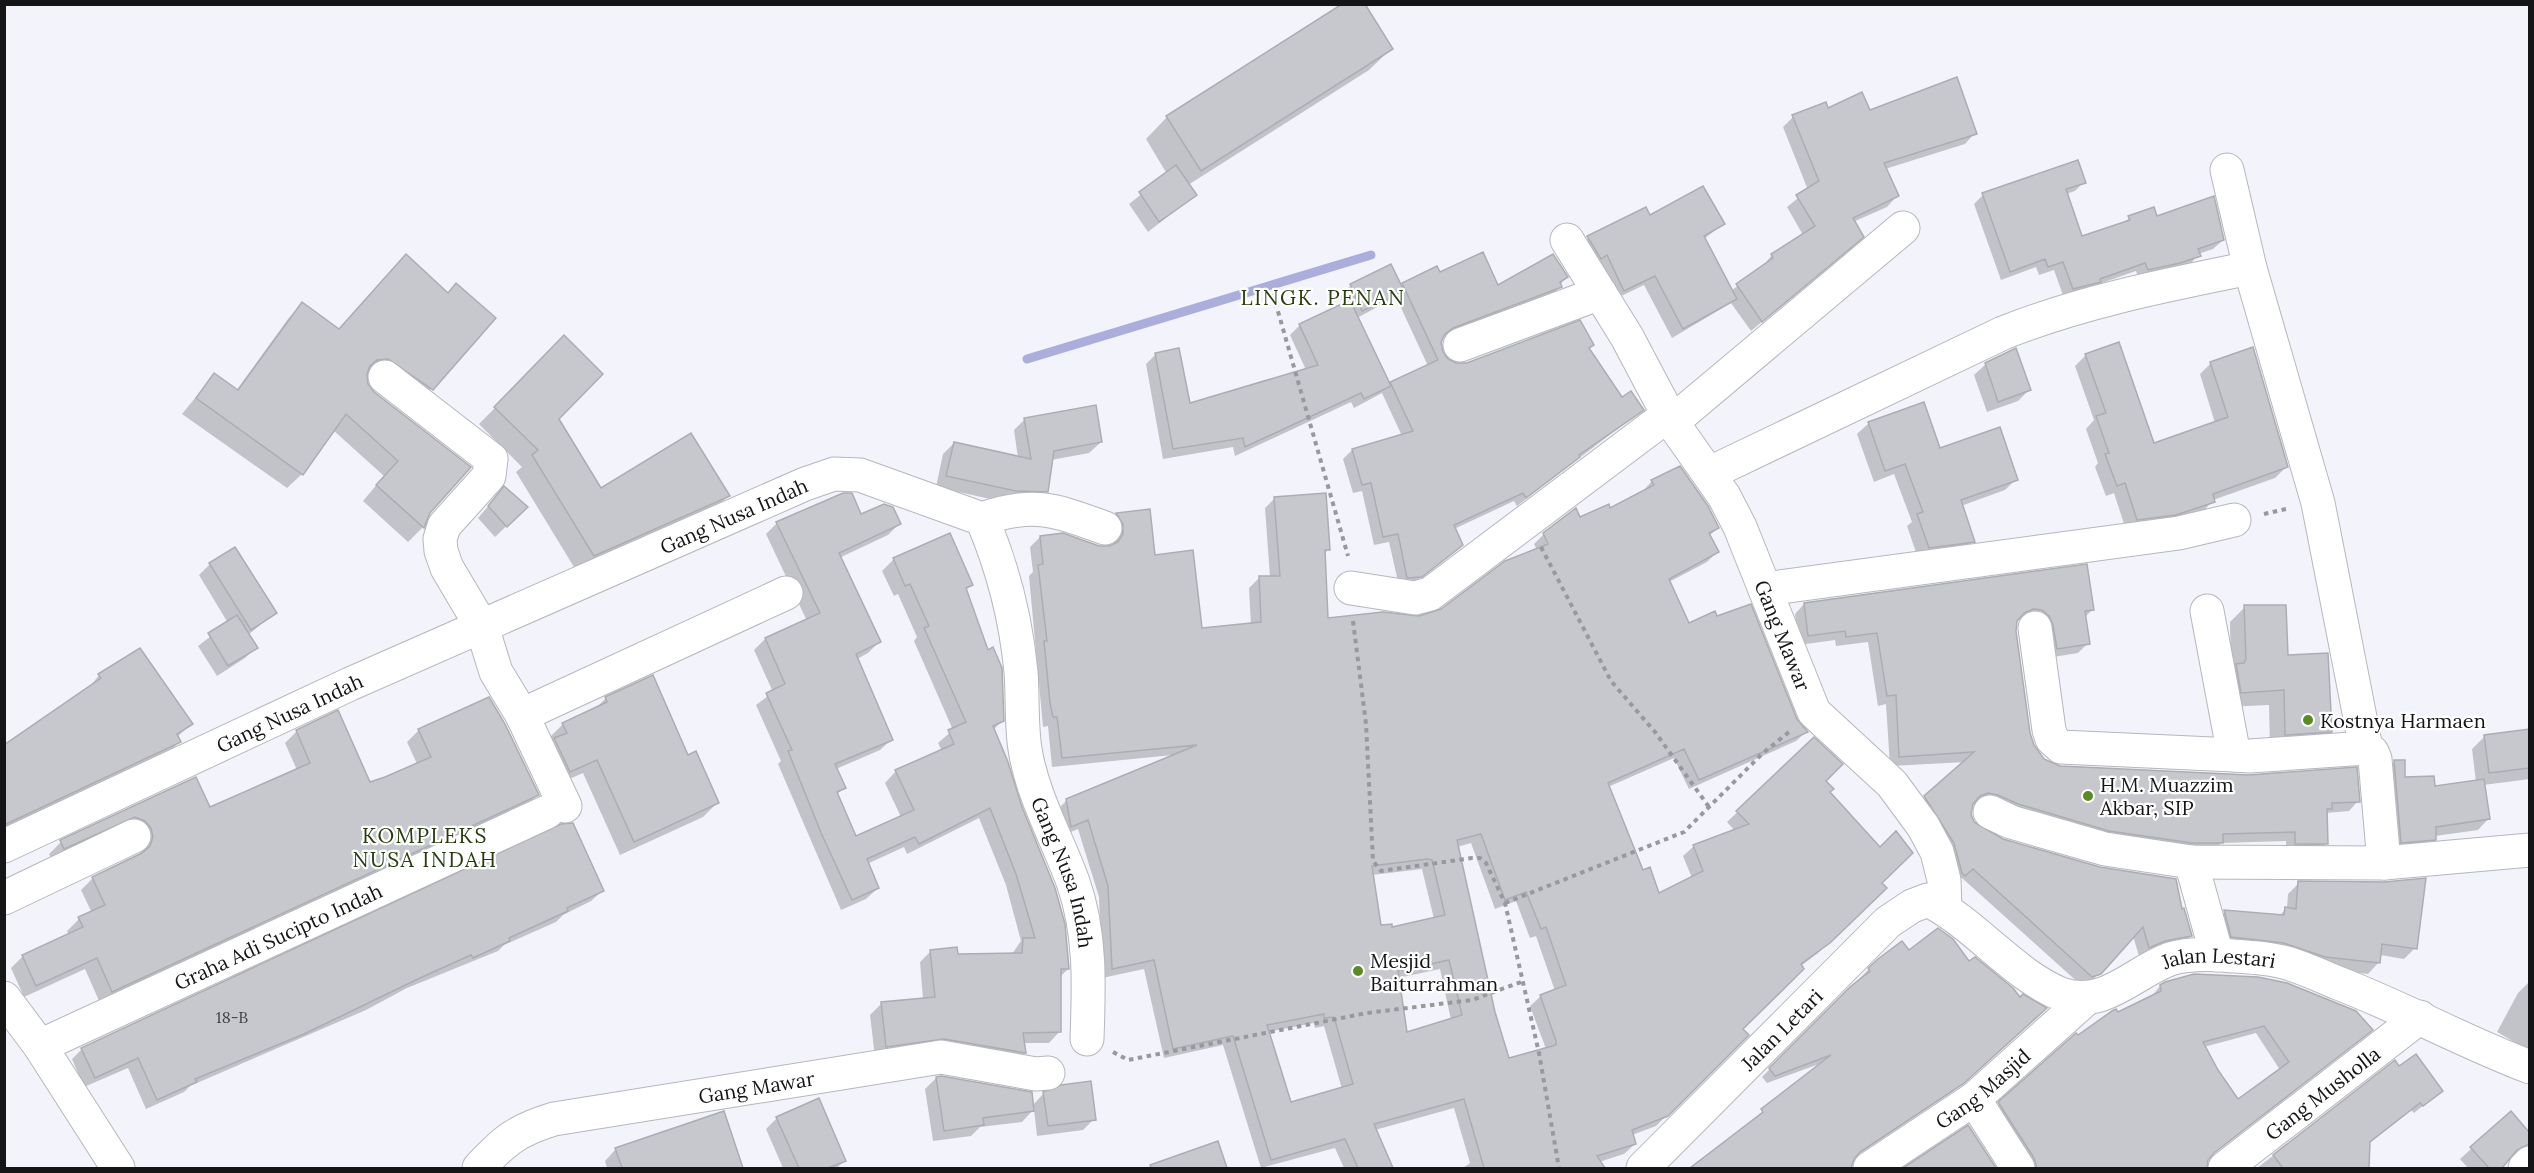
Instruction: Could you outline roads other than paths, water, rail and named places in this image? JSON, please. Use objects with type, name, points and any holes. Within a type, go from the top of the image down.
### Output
[{"type":"main road","points":[[2227,170],[2250,268],[2318,503],[2366,748]]},
{"type":"main road","points":[[1351,588],[1415,598],[1430,594],[1523,523],[1670,418],[1903,228]]},
{"type":"main road","name":"Gang Mawar","points":[[1567,240],[1627,337],[1670,418],[1710,474],[1740,527],[1814,712],[1892,784],[1923,826],[1937,852],[1944,880],[1936,904]]},
{"type":"main road","points":[[1710,474],[2003,333],[2042,317],[2121,295],[2250,268]]},
{"type":"main road","points":[[1460,345],[1600,293]]},
{"type":"main road","points":[[385,377],[491,459],[489,476],[444,526],[440,539],[447,568],[482,627],[496,672],[522,715],[786,593]]},
{"type":"main road","name":"Gang Nusa Indah","points":[[4,846],[339,688],[805,484],[834,474],[860,475],[982,519],[1004,578],[1017,639],[1025,751],[1034,783],[1073,884],[1086,932],[1089,981],[1087,1039]]},
{"type":"main road","points":[[982,519],[1014,509],[1036,508],[1055,510],[1105,528]]},
{"type":"main road","points":[[1765,589],[2179,533],[2234,520]]},
{"type":"main road","points":[[2207,611],[2234,755]]},
{"type":"main road","points":[[2035,628],[2049,730],[2052,739],[2061,747],[2250,756],[2366,748],[2372,752],[2376,759],[2385,863]]},
{"type":"main road","name":"Graha Adi Sucipto Indah","points":[[56,1038],[556,809],[522,715]]},
{"type":"main road","points":[[1990,812],[2011,822],[2105,849],[2191,862],[2385,863],[2529,850]]},
{"type":"main road","points":[[4,898],[134,836]]},
{"type":"main road","points":[[2191,862],[2217,955]]},
{"type":"main road","points":[[1936,904],[2032,976],[2061,993],[2087,998]]},
{"type":"main road","name":"Jalan Letari","points":[[1661,1162],[1888,922],[1912,906],[1936,904]]},
{"type":"main road","name":"Jalan Lestari","points":[[2087,998],[2104,995],[2170,959],[2189,955],[2217,955],[2287,963],[2420,1017],[2477,1046],[2529,1066]]},
{"type":"main road","points":[[4,998],[56,1038],[118,1168]]},
{"type":"main road","name":"Gang Masjid","points":[[1870,1168],[1974,1099],[2087,998]]},
{"type":"main road","name":"Gang Musholla","points":[[2225,1168],[2420,1017]]},
{"type":"main road","name":"Gang Mawar","points":[[479,1168],[508,1138],[528,1127],[566,1118],[941,1057],[1036,1074],[1048,1073]]},
{"type":"main road","points":[[1974,1099],[2018,1168]]},
{"type":"main road","points":[[2525,1168],[2529,1163]]},
{"type":"waterway","points":[[1027,359],[1371,255]]},
{"type":"place","name":"Kostnya Harmaen","points":[[2308,720]]},
{"type":"place","name":"H.M. Muazzim Akbar, SIP","points":[[2088,796]]},
{"type":"place","name":"Mesjid Baiturrahman","points":[[1358,971]]},
{"type":"district","name":"LINGK. PENAN","points":[[1323,297]]},
{"type":"district","name":"KOMPLEKS NUSA INDAH","points":[[425,847]]}]
